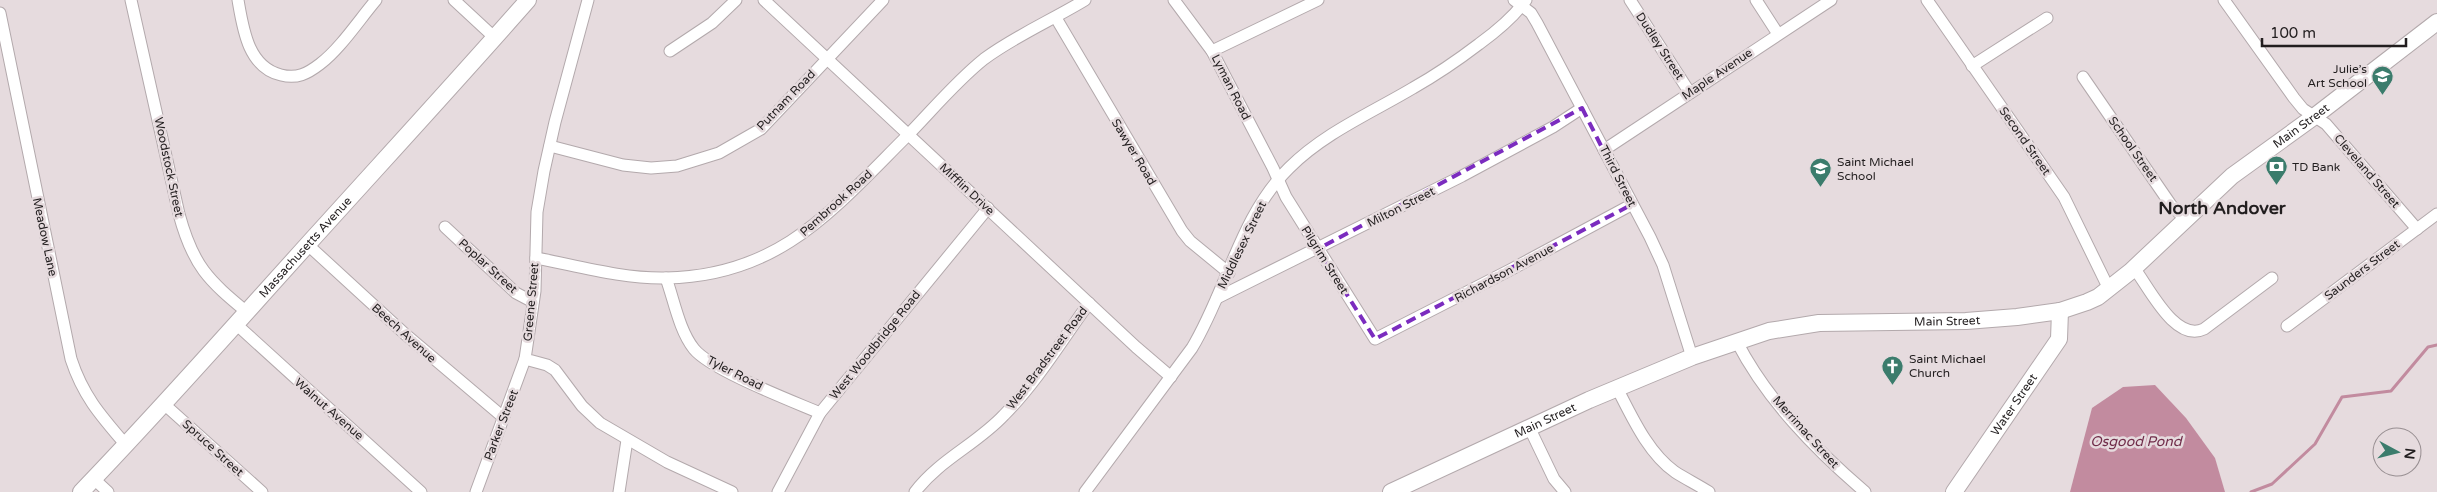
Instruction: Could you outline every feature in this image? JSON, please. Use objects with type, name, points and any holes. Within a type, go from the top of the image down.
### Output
[{"type":"main road","name":"Massachusetts Avenue","points":[[81,492],[248,313],[528,0]]},
{"type":"main road","name":"Main Street","points":[[1391,492],[1617,388],[1692,357],[1769,331],[1805,324],[1966,321],[2060,311],[2087,302],[2109,288],[2134,268],[2232,176],[2315,116],[2437,22]]},
{"type":"main road","name":"Water Street","points":[[1954,492],[2059,339],[2060,311]]},
{"type":"street","name":"Woodstock Street","points":[[131,0],[177,209],[189,248],[208,278],[248,313]]},
{"type":"street","points":[[238,0],[248,45],[260,65],[272,73],[296,77],[322,63],[376,0]]},
{"type":"street","points":[[454,0],[495,38]]},
{"type":"street","name":"Greene Street","points":[[588,0],[550,146],[537,212],[533,302],[525,359],[546,365],[554,370],[570,393],[594,419],[627,440],[673,465],[732,492]]},
{"type":"street","points":[[670,51],[712,23],[736,0]]},
{"type":"street","name":"Mifflin Drive","points":[[764,0],[1089,303],[1171,376]]},
{"type":"street","name":"Putnam Road","points":[[550,146],[623,165],[651,168],[677,166],[704,159],[761,128],[883,0]]},
{"type":"street","name":"Pembrook Road","points":[[536,258],[623,274],[666,278],[695,276],[739,267],[776,252],[802,234],[839,202],[908,135],[955,85],[985,59],[1085,0]]},
{"type":"street","name":"Lyman Road","points":[[1174,0],[1212,50],[1278,180]]},
{"type":"street","points":[[1212,50],[1318,0]]},
{"type":"street","name":"Dudley Street","points":[[1630,0],[1690,93]]},
{"type":"street","points":[[1756,0],[1778,34]]},
{"type":"street","name":"Maple Avenue","points":[[1604,150],[1831,0]]},
{"type":"street","name":"Second Street","points":[[1927,0],[2064,197],[2109,288]]},
{"type":"street","name":"Cleveland Street","points":[[2224,0],[2303,109],[2326,124],[2417,229]]},
{"type":"street","name":"Third Street","points":[[1521,2],[1537,23],[1662,261],[1692,357]]},
{"type":"street","name":"Middlesex Street","points":[[1085,492],[1171,376],[1203,328],[1256,212],[1278,180],[1289,168],[1324,139],[1414,88],[1470,51],[1500,27],[1521,2]]},
{"type":"street","name":"Meadow Lane","points":[[0,13],[71,360],[79,384],[89,402],[126,445]]},
{"type":"street","name":"Sawyer Road","points":[[1056,18],[1182,231],[1190,241],[1228,272]]},
{"type":"street","points":[[1972,66],[2047,18]]},
{"type":"street","name":"School Street","points":[[2083,77],[2171,205],[2185,219]]},
{"type":"street","name":"Milton Street","points":[[1217,298],[1462,176],[1553,127],[1582,108]]},
{"type":"street","name":"Pilgrim Street","points":[[1278,180],[1286,197],[1375,339]]},
{"type":"street","name":"Richardson Avenue","points":[[1375,339],[1632,205]]},
{"type":"street","name":"West Woodbridge Road","points":[[778,492],[820,414],[988,208]]},
{"type":"street","name":"Saunders Street","points":[[2287,326],[2437,214]]},
{"type":"street","name":"Poplar Street","points":[[444,227],[516,293],[533,302]]},
{"type":"street","name":"Beech Avenue","points":[[308,245],[405,334],[503,417]]},
{"type":"street","points":[[2134,268],[2178,326],[2191,332],[2204,329],[2272,278]]},
{"type":"street","name":"Tyler Road","points":[[666,278],[687,338],[695,350],[738,376],[820,414]]},
{"type":"street","name":"West Bradstreet Road","points":[[914,492],[932,472],[1003,417],[1040,372],[1089,303]]},
{"type":"street","name":"Walnut Avenue","points":[[237,325],[421,492]]},
{"type":"street","name":"Merrimac Street","points":[[1737,342],[1754,371],[1793,422],[1825,456],[1864,492]]},
{"type":"street","name":"Parker Street","points":[[476,492],[525,359]]},
{"type":"street","points":[[1617,388],[1640,431],[1664,462],[1674,471],[1709,492]]},
{"type":"street","name":"Spruce Street","points":[[164,404],[262,492]]},
{"type":"street","points":[[1529,427],[1554,479],[1565,492]]},
{"type":"street","points":[[619,492],[627,440]]},
{"type":"street","points":[[94,479],[108,492]]},
{"type":"highlighted area","points":[[1582,108],[1631,205],[1375,339],[1318,249]]},
{"type":"water","name":"Osgood Pond","points":[[2155,385],[2186,418],[2215,458],[2225,492],[2070,492],[2092,408],[2123,387]]},
{"type":"waterway","points":[[2251,492],[2272,484],[2315,444],[2342,397],[2391,391],[2428,347],[2437,345]]},
{"type":"place","name":"Julie’s Art School","points":[[2383,95]]},
{"type":"place","name":"TD Bank","points":[[2276,186]]},
{"type":"place","name":"Saint Michael School","points":[[1821,188]]},
{"type":"place","name":"Saint Michael Church","points":[[1893,385]]},
{"type":"district","name":"North Andover","points":[[2222,208]]}]
